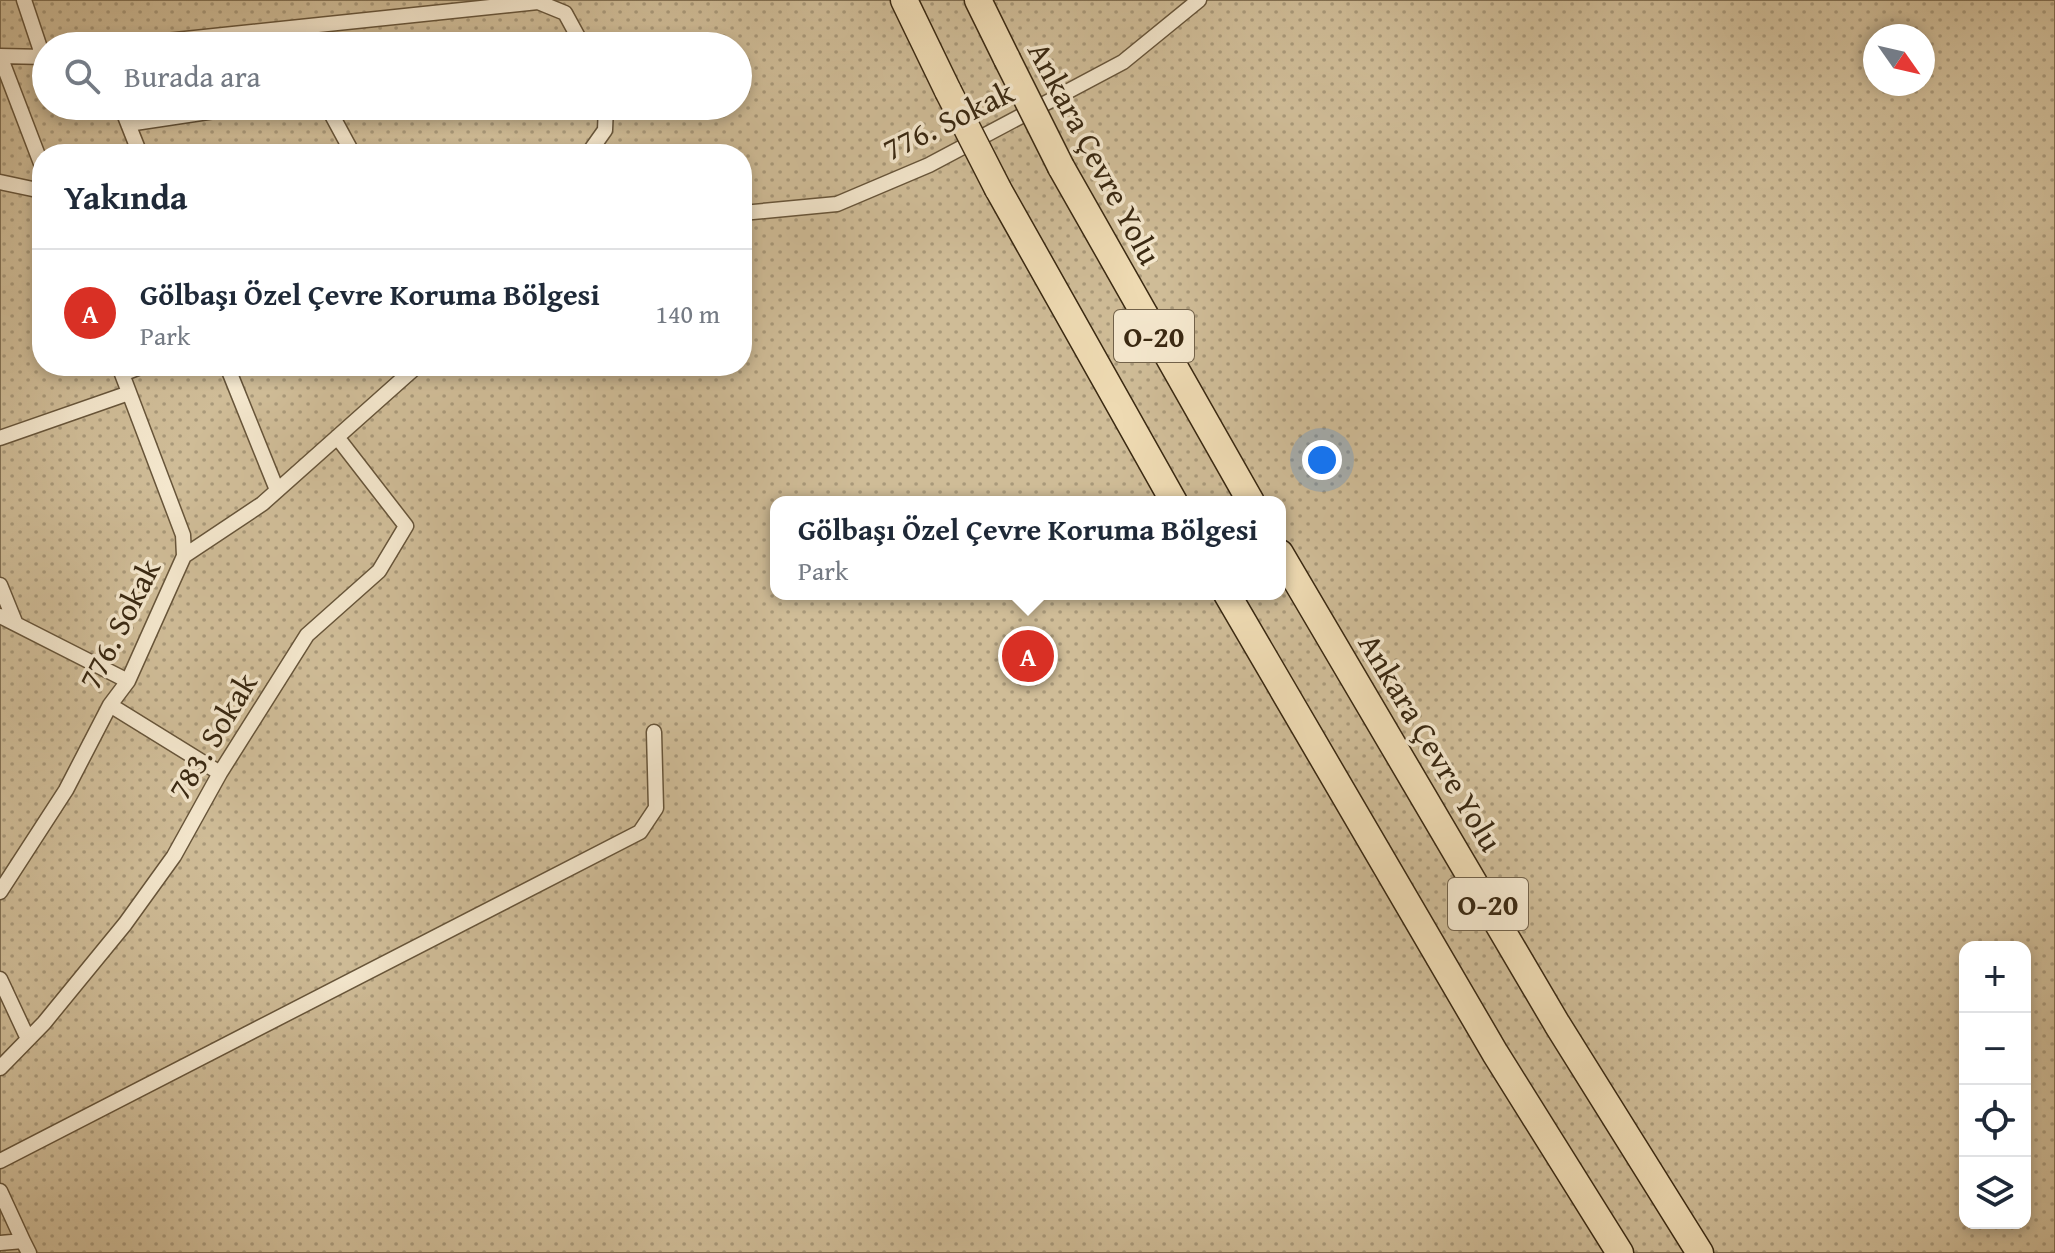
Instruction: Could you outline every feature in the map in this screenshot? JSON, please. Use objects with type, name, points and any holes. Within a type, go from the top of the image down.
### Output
[{"type":"highway","name":"O-20","points":[[904,0],[998,189],[1171,496]]},
{"type":"highway","name":"Ankara Çevre Yolu","points":[[978,0],[1061,167],[1248,496]]},
{"type":"highway","name":"Ankara Çevre Yolu","points":[[1286,563],[1557,1024],[1700,1253]]},
{"type":"highway","name":"O-20","points":[[1231,600],[1495,1053],[1620,1253]]},
{"type":"street","points":[[24,0],[36,32]]},
{"type":"street","name":"776. Sokak","points":[[752,212],[837,204],[929,165],[1123,62],[1199,0]]},
{"type":"street","points":[[255,32],[538,2],[565,13],[575,32]]},
{"type":"street","points":[[32,57],[0,56],[34,144]]},
{"type":"street","points":[[126,120],[136,144]]},
{"type":"street","points":[[128,124],[155,120]]},
{"type":"street","points":[[335,120],[348,144]]},
{"type":"street","points":[[595,144],[605,130],[605,120]]},
{"type":"street","points":[[0,182],[32,189]]},
{"type":"street","points":[[122,376],[183,535],[184,556]]},
{"type":"street","points":[[231,376],[277,490]]},
{"type":"street","name":"776. Sokak","points":[[0,892],[66,790],[110,705],[128,681],[184,556],[277,490],[406,376]]},
{"type":"street","points":[[0,438],[129,393]]},
{"type":"street","name":"783. Sokak","points":[[0,1068],[125,924],[166,868],[220,773],[307,635],[379,571],[406,526],[337,437]]},
{"type":"street","points":[[0,585],[15,622]]},
{"type":"street","points":[[0,616],[128,681]]},
{"type":"street","points":[[110,705],[220,773]]},
{"type":"street","points":[[0,1161],[640,832],[656,808],[654,732]]},
{"type":"street","points":[[0,979],[28,1039]]},
{"type":"street","points":[[0,1191],[26,1247]]},
{"type":"street","points":[[0,1243],[26,1247]]},
{"type":"shaded area","points":[[0,0],[2055,0],[2055,1253],[0,1253]]},
{"type":"place","name":"Gölbaşı Özel Çevre Koruma Bölgesi","points":[[1028,656]]}]
